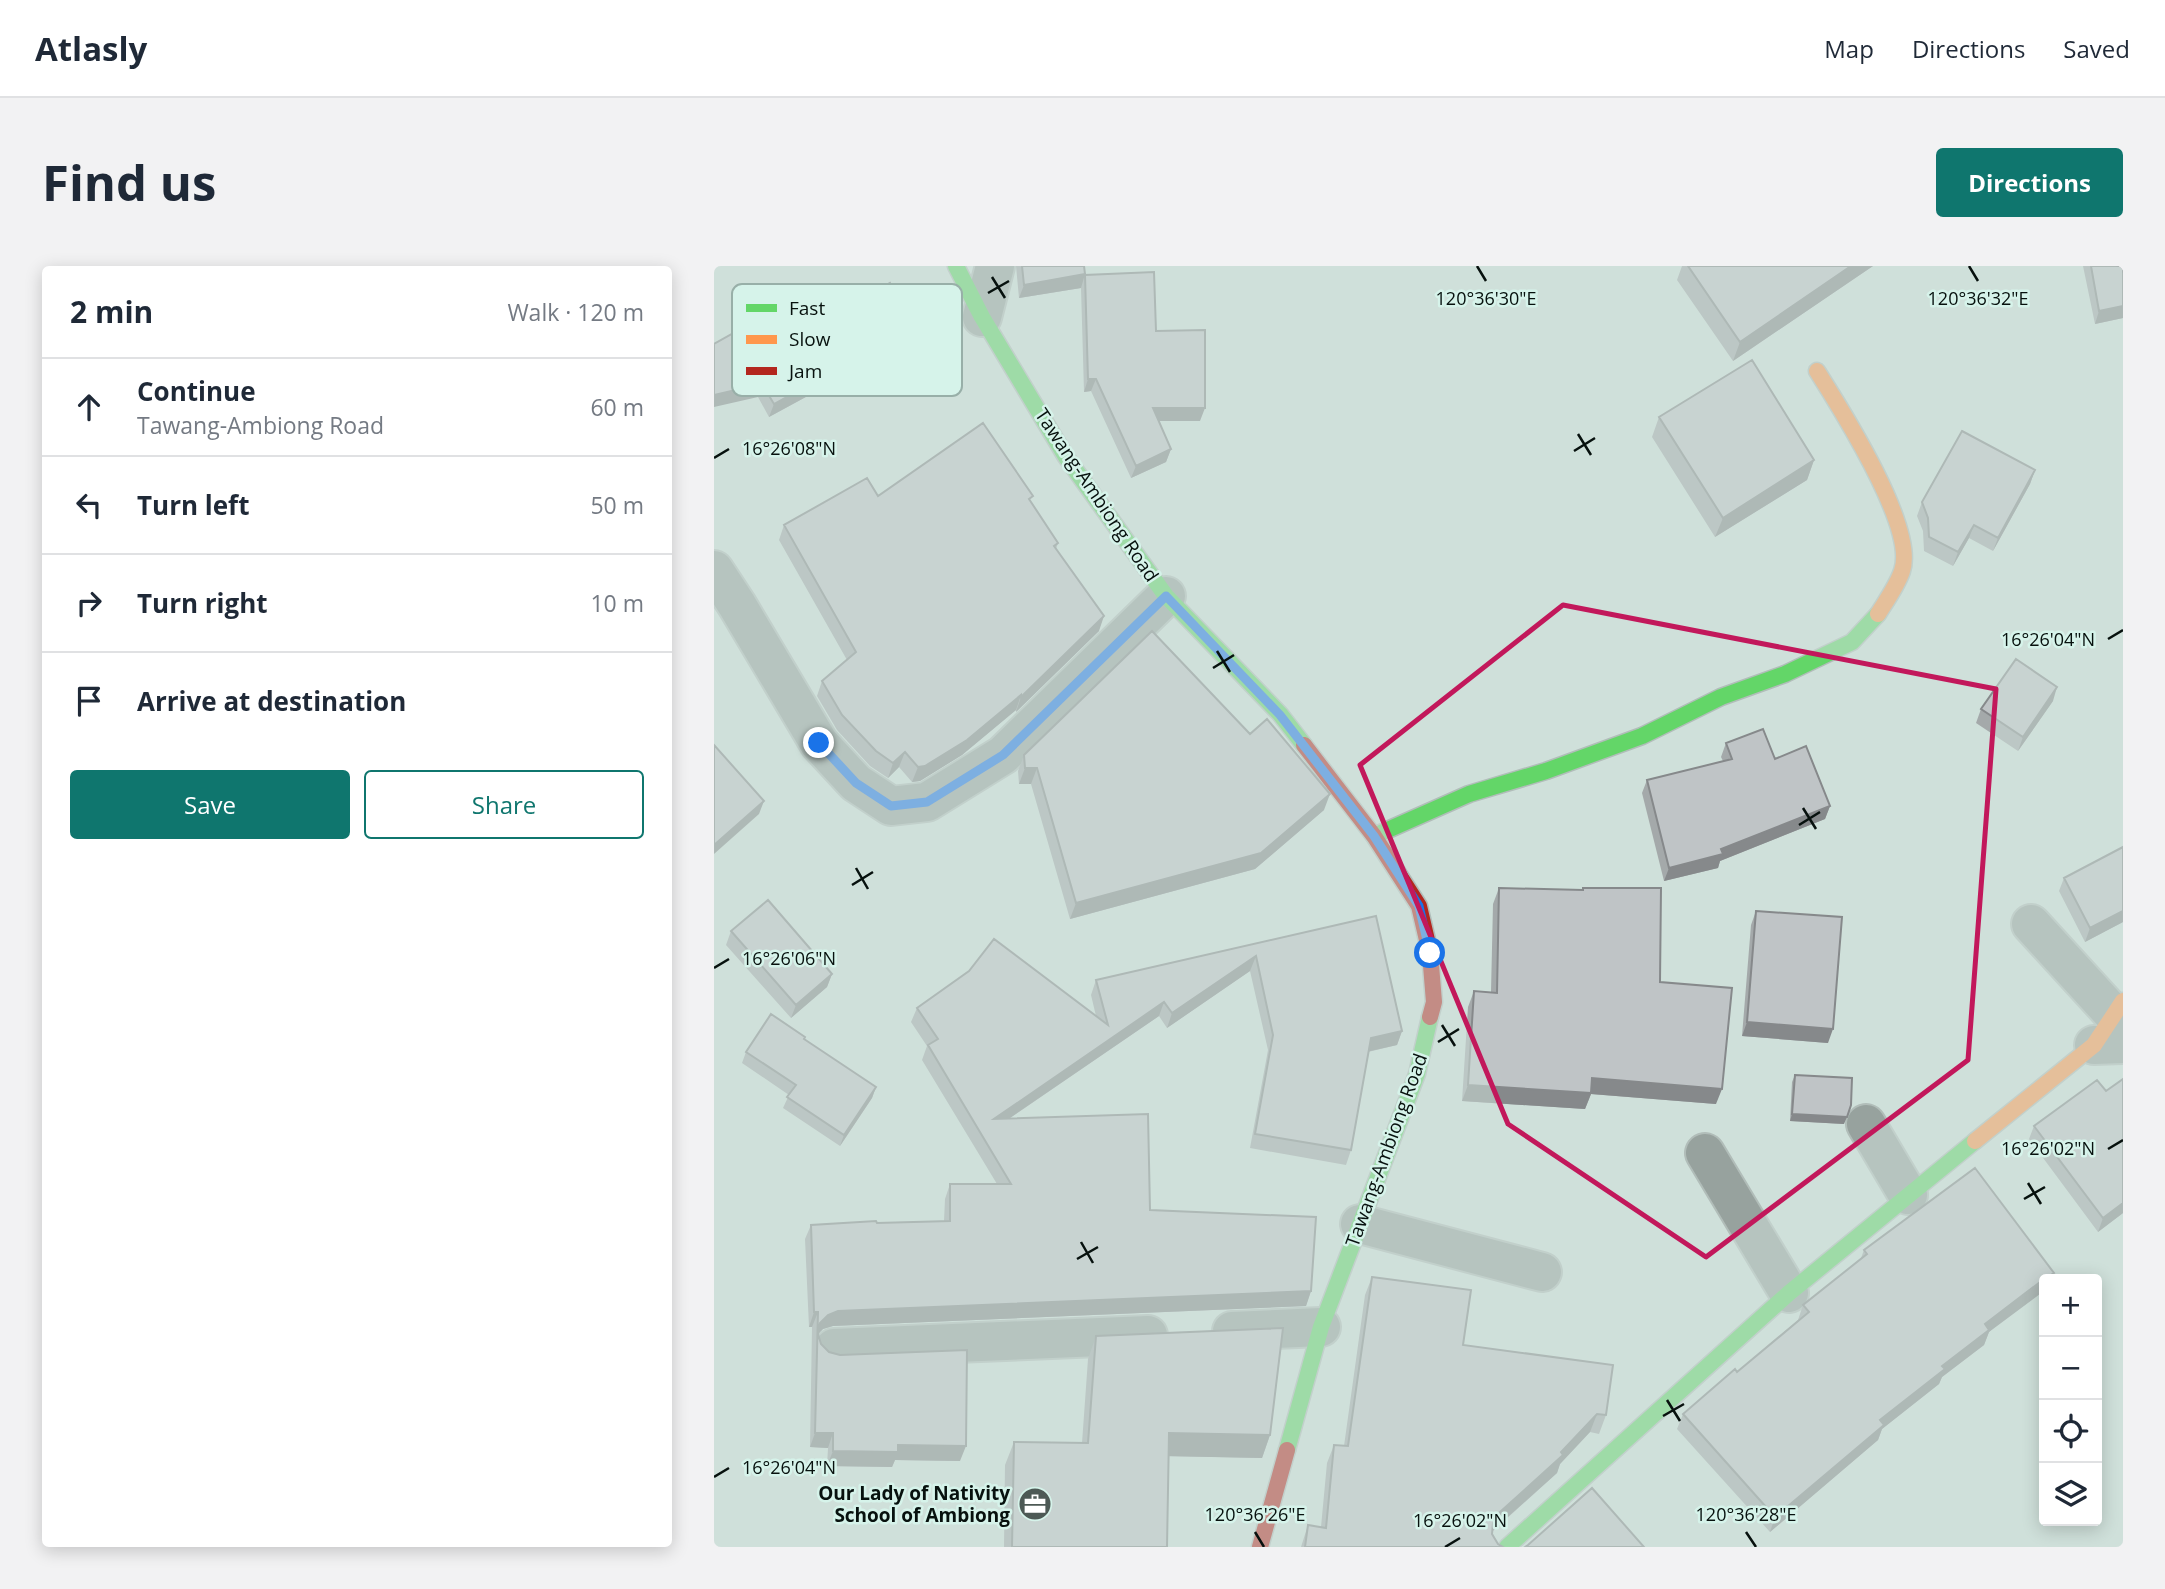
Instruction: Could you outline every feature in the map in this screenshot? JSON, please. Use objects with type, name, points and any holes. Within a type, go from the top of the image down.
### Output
[{"type":"street","name":"Tawang-Ambiong Road","points":[[956,266],[982,317],[1066,457],[1166,596],[1280,715],[1374,836],[1419,906],[1430,953],[1434,1002],[1417,1074],[1321,1327],[1260,1547]]},
{"type":"street","points":[[982,317],[995,266]]},
{"type":"street","points":[[1374,836],[1469,794],[1546,771],[1642,736],[1721,698],[1785,674],[1852,642],[1876,618],[1903,570],[1902,538],[1889,501],[1866,454],[1817,371]]},
{"type":"street","points":[[714,570],[819,743],[856,783],[891,806],[927,802],[1003,755],[1166,596]]},
{"type":"street","points":[[1507,1547],[1789,1293],[2114,1027],[2031,924]]},
{"type":"street","points":[[1866,1124],[1908,1195]]},
{"type":"street","points":[[1705,1153],[1789,1293]]},
{"type":"street","points":[[1360,1224],[1542,1272]]},
{"type":"street","points":[[834,1348],[1321,1327]]},
{"type":"highlighted area","points":[[1563,605],[1996,689],[1968,1060],[1706,1257],[1508,1124],[1360,765]]},
{"type":"building","points":[[1022,266],[1084,266],[1085,274],[1024,285]]},
{"type":"building","points":[[1688,266],[1851,266],[1740,342]]},
{"type":"building","points":[[2091,266],[2123,266],[2123,306],[2099,311]]},
{"type":"building","points":[[1154,272],[1156,331],[1205,330],[1205,408],[1153,408],[1171,449],[1136,466],[1096,379],[1088,379],[1085,275]]},
{"type":"building","points":[[732,334],[732,391],[714,395],[714,344]]},
{"type":"building","points":[[1752,360],[1814,460],[1723,518],[1659,417]]},
{"type":"building","points":[[769,396],[788,396],[774,404]]},
{"type":"building","points":[[983,423],[1033,496],[1029,499],[1058,543],[1054,546],[1104,616],[1021,697],[967,740],[925,766],[918,767],[905,752],[893,763],[876,751],[842,715],[822,681],[856,652],[784,525],[867,478],[878,496]]},
{"type":"building","points":[[1962,431],[2035,470],[1998,538],[1974,525],[1958,552],[1929,537],[1928,518],[1922,502]]},
{"type":"building","points":[[1152,631],[1250,734],[1267,719],[1330,794],[1261,853],[1076,903],[1037,768],[1025,768],[1024,755]]},
{"type":"building","points":[[2016,659],[2057,687],[2023,737],[1981,709]]},
{"type":"building","points":[[1763,729],[1775,759],[1806,746],[1830,806],[1721,849],[1723,854],[1669,868],[1647,780],[1732,759],[1726,743]]},
{"type":"building","points":[[714,745],[764,801],[714,845]]},
{"type":"building","points":[[2123,847],[2123,911],[2090,928],[2064,878]]},
{"type":"building","points":[[1499,888],[1661,888],[1660,982],[1732,988],[1722,1089],[1592,1078],[1591,1093],[1468,1085],[1474,991],[1497,993]]},
{"type":"building","points":[[768,900],[832,974],[796,1005],[731,931]]},
{"type":"building","points":[[1756,911],[1842,917],[1833,1029],[1747,1022]]},
{"type":"building","points":[[1376,916],[1402,1031],[1371,1038],[1351,1150],[1255,1134],[1273,1035],[1256,956],[1172,1013],[1164,1002],[994,1119],[1148,1114],[1150,1210],[1316,1217],[1311,1291],[838,1311],[828,1315],[820,1323],[818,1334],[821,1344],[829,1352],[840,1355],[967,1350],[966,1446],[898,1445],[898,1452],[833,1451],[833,1433],[815,1433],[818,1312],[814,1312],[811,1225],[876,1221],[950,1221],[950,1184],[1011,1184],[928,1045],[938,1039],[917,1008],[969,971],[994,939],[1108,1025],[1096,980]]},
{"type":"building","points":[[771,1014],[876,1087],[844,1135],[787,1097],[796,1085],[746,1052]]},
{"type":"building","points":[[1795,1075],[1852,1078],[1851,1105],[1847,1117],[1792,1114]]},
{"type":"building","points":[[2123,1079],[2123,1203],[2103,1218],[2034,1126],[2097,1080],[2106,1091]]},
{"type":"building","points":[[1975,1168],[2054,1273],[2039,1274],[2039,1283],[1985,1324],[1989,1330],[1942,1366],[1945,1369],[1880,1420],[1884,1425],[1775,1517],[1683,1414],[1735,1369],[1737,1372],[1809,1312],[1803,1305],[1867,1254],[1864,1250]]},
{"type":"building","points":[[1372,1277],[1471,1290],[1463,1345],[1613,1365],[1606,1415],[1597,1414],[1561,1452],[1563,1455],[1499,1513],[1493,1523],[1492,1534],[1503,1547],[1305,1547],[1308,1525],[1326,1528],[1334,1445],[1348,1446]]},
{"type":"building","points":[[1283,1328],[1270,1435],[1169,1433],[1167,1547],[1012,1547],[1014,1442],[1088,1443],[1096,1336]]},
{"type":"building","points":[[1592,1488],[1644,1547],[1525,1547],[1528,1545]]},
{"type":"traffic: fast","points":[[956,266],[982,317],[1066,457],[1166,596],[1280,714],[1304,745]]},
{"type":"traffic: fast","points":[[1374,836],[1469,794],[1546,771],[1642,736],[1721,697],[1785,674],[1852,642],[1878,614]]},
{"type":"traffic: fast","points":[[1287,1450],[1321,1327],[1417,1074],[1430,1017]]},
{"type":"traffic: fast","points":[[1507,1547],[1789,1293],[1975,1141]]},
{"type":"traffic: slow","points":[[1817,371],[1874,469],[1898,527],[1904,552],[1902,571],[1878,614]]},
{"type":"traffic: slow","points":[[1975,1141],[2094,1045],[2123,1001]]},
{"type":"traffic: jam","points":[[1304,745],[1374,836],[1419,906],[1430,953],[1434,1002],[1430,1017]]},
{"type":"traffic: jam","points":[[1260,1547],[1287,1450]]},
{"type":"place","name":"Our Lady of Nativity School of Ambiong","points":[[1035,1504]]},
{"type":"route","points":[[819,743],[856,783],[891,806],[927,802],[1003,755],[1166,596],[1280,715],[1374,836],[1419,906],[1430,953]]}]
